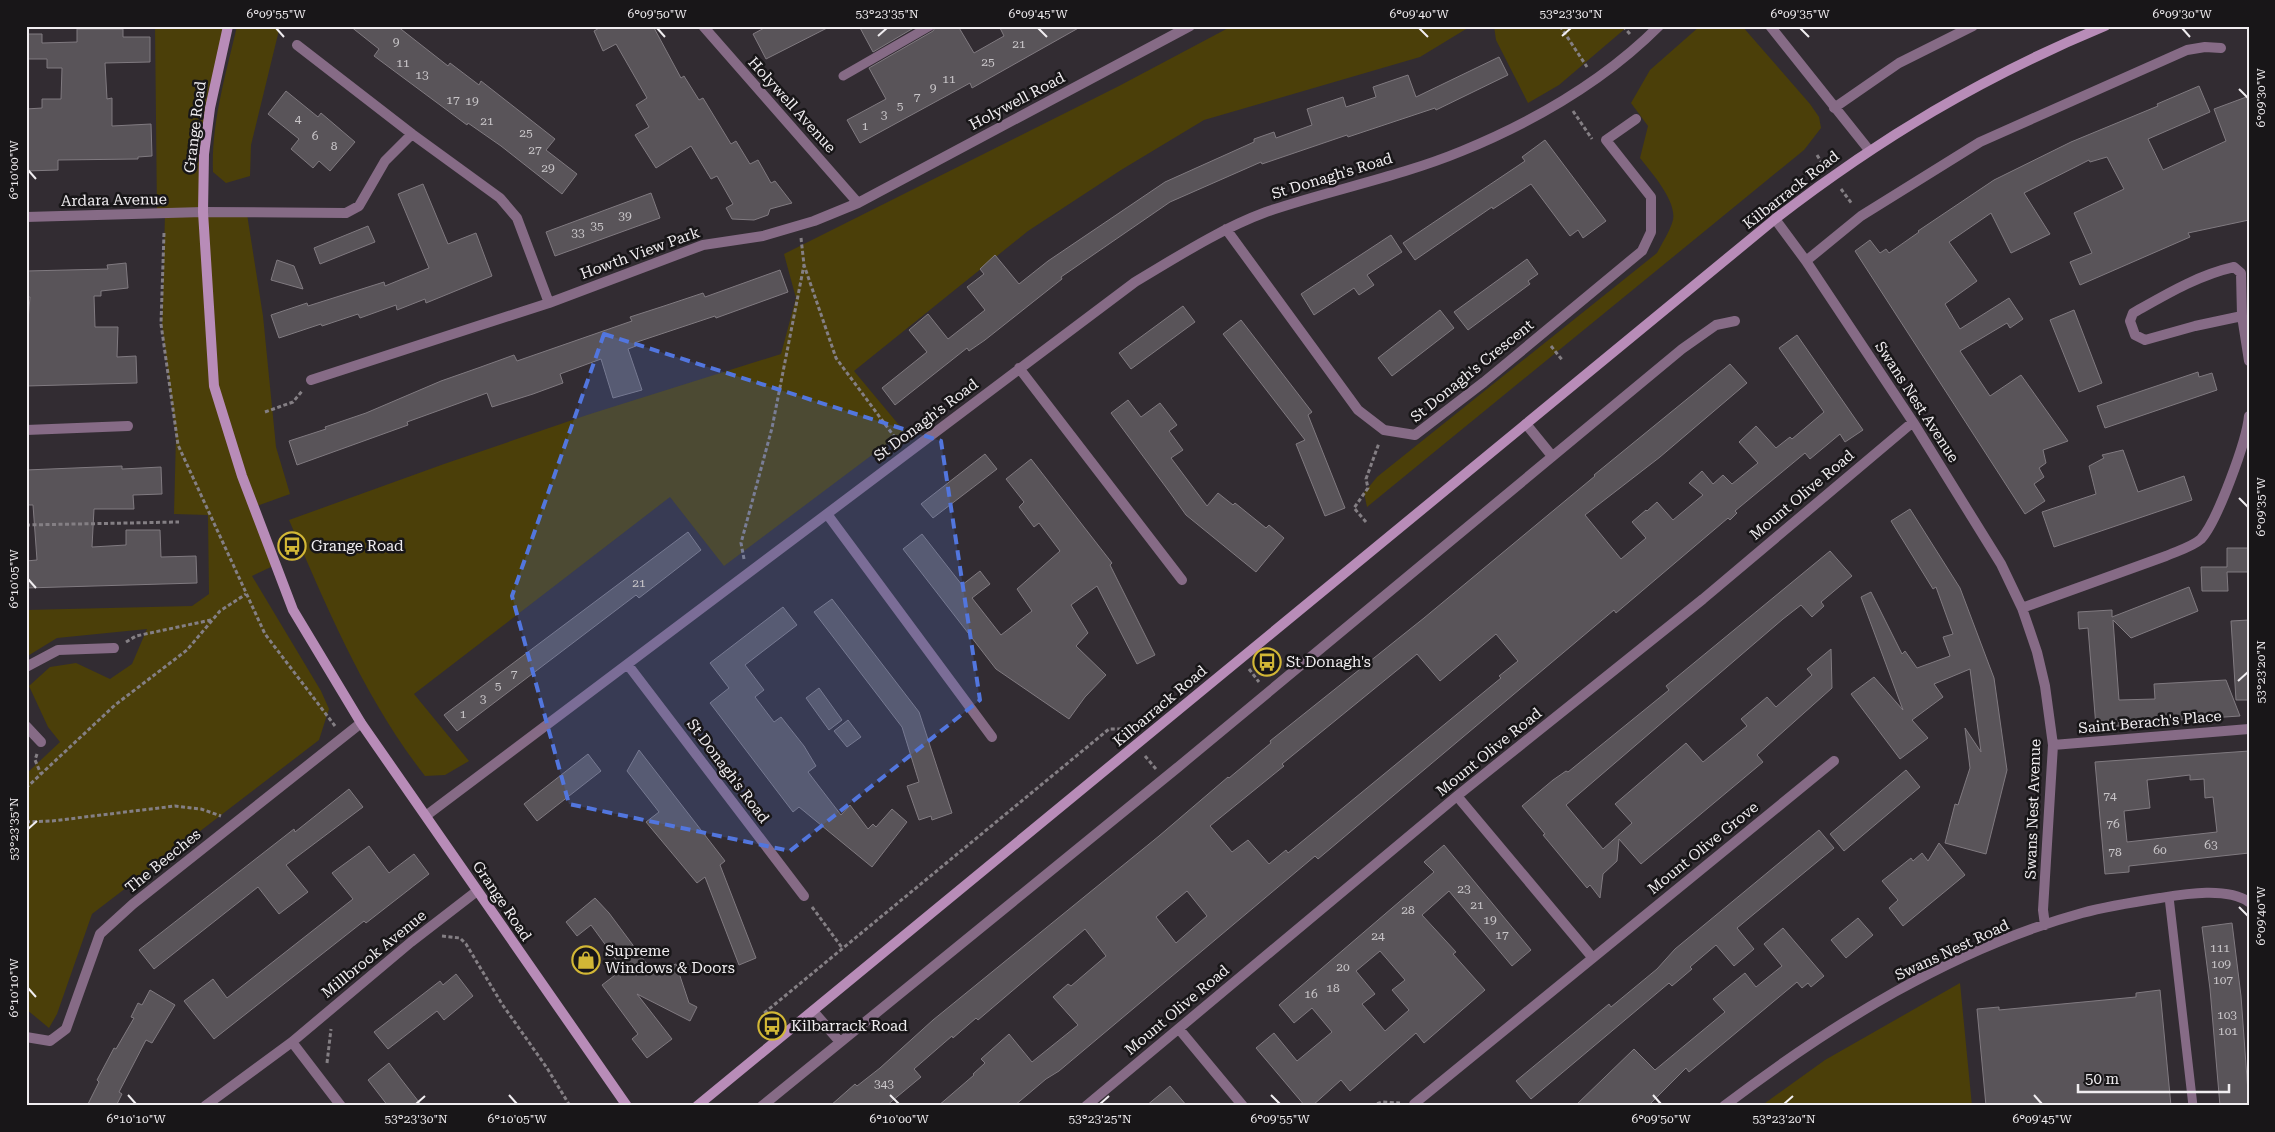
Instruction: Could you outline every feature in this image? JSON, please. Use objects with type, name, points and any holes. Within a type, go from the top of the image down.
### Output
[{"type":"main road","name":"Grange Road","points":[[228,26],[210,108],[204,154],[203,212],[214,386],[242,476],[293,610],[361,723],[427,815],[477,891],[627,1106]]},
{"type":"main road","name":"Kilbarrack Road","points":[[697,1106],[1526,424],[1831,176],[1869,150],[1959,95],[2021,63],[2105,26]]},
{"type":"street","name":"Holywell Avenue","points":[[703,26],[858,203]]},
{"type":"street","name":"Holywell Road","points":[[858,203],[1190,26]]},
{"type":"street","name":"St Donagh's Road","points":[[427,815],[1135,282],[1226,230],[1265,213],[1461,151],[1553,108],[1596,80],[1633,52],[1659,26]]},
{"type":"street","points":[[1770,26],[1869,150]]},
{"type":"street","points":[[1834,108],[1899,63],[1973,26]]},
{"type":"street","points":[[297,45],[412,134],[500,198],[518,218],[549,304]]},
{"type":"street","points":[[1806,261],[1861,216],[1980,142],[2099,87],[2186,50],[2205,47],[2221,48]]},
{"type":"street","name":"St Donagh's Crescent","points":[[1226,230],[1358,410],[1384,430],[1415,435],[1484,382],[1642,251],[1651,232],[1651,197],[1606,140],[1636,119]]},
{"type":"street","points":[[203,212],[346,213],[359,206],[385,161],[412,134]]},
{"type":"street","name":"Howth View Park","points":[[311,380],[549,304],[703,245],[763,236],[800,225],[858,203]]},
{"type":"street","name":"Ardara Avenue","points":[[26,217],[203,212]]},
{"type":"street","name":"Swans Nest Avenue","points":[[1775,220],[1806,261],[1913,422],[2001,564],[2022,608],[2037,652],[2045,686],[2053,745],[2044,901],[2045,925]]},
{"type":"street","points":[[2242,316],[2195,326],[2145,340],[2135,335],[2130,321],[2133,313],[2183,286],[2215,271],[2234,267],[2241,273],[2242,316],[2249,361]]},
{"type":"street","points":[[762,1106],[1268,692],[1682,349],[1716,325],[1735,320]]},
{"type":"street","points":[[1019,368],[1182,580]]},
{"type":"street","points":[[2022,608],[2166,556],[2201,539],[2212,521],[2236,464],[2249,416]]},
{"type":"street","name":"Mount Olive Road","points":[[1086,1106],[1179,1029],[1224,988],[1458,796],[1704,599],[1913,422]]},
{"type":"street","points":[[1526,424],[1552,456]]},
{"type":"street","points":[[26,430],[128,426]]},
{"type":"street","points":[[826,514],[992,737]]},
{"type":"street","points":[[26,667],[58,650],[114,648]]},
{"type":"street","name":"St Donagh's Road","points":[[628,665],[804,896]]},
{"type":"street","name":"The Beeches","points":[[26,1036],[50,1042],[66,1030],[100,934],[133,904],[361,723]]},
{"type":"street","points":[[26,726],[41,742]]},
{"type":"street","name":"Saint Berach's Place","points":[[2053,745],[2249,729]]},
{"type":"street","name":"Mount Olive Grove","points":[[1414,1104],[1834,761]]},
{"type":"street","points":[[1458,796],[1592,957]]},
{"type":"street","name":"Millbrook Avenue","points":[[205,1106],[292,1042],[411,942],[477,891]]},
{"type":"street","name":"Swans Nest Road","points":[[1724,1106],[1787,1059],[1850,1017],[1974,953],[2045,925],[2113,906],[2169,897],[2226,893],[2242,897],[2249,902]]},
{"type":"street","points":[[813,1011],[840,1042]]},
{"type":"street","points":[[1179,1029],[1243,1106]]},
{"type":"street","points":[[292,1042],[342,1106]]},
{"type":"lane","points":[[843,76],[930,26]]},
{"type":"lane","points":[[2169,897],[2193,1106]]},
{"type":"path","points":[[1560,26],[1596,80]]},
{"type":"path","points":[[1568,98],[1576,115],[1596,146]]},
{"type":"path","points":[[1817,155],[1822,163]]},
{"type":"path","points":[[1837,184],[1861,216]]},
{"type":"path","points":[[800,225],[804,265],[836,358],[906,454]]},
{"type":"path","points":[[164,233],[161,324],[178,445],[265,634],[343,738]]},
{"type":"path","points":[[748,574],[741,543],[772,428],[804,265]]},
{"type":"path","points":[[1549,344],[1563,361]]},
{"type":"path","points":[[265,412],[293,402],[311,380]]},
{"type":"path","points":[[1366,522],[1354,508],[1368,488],[1366,480],[1384,430]]},
{"type":"path","points":[[26,525],[179,522]]},
{"type":"path","points":[[26,788],[115,705],[186,650],[220,611],[246,594]]},
{"type":"path","points":[[114,648],[136,636],[212,620]]},
{"type":"path","points":[[1240,659],[1268,692]]},
{"type":"path","points":[[769,1047],[762,1030],[763,1014],[1109,729],[1121,729],[1127,733],[1163,778]]},
{"type":"path","points":[[26,822],[52,821],[175,806],[201,809],[238,820]]},
{"type":"path","points":[[804,896],[843,949]]},
{"type":"path","points":[[442,936],[460,938],[466,944],[502,1004],[547,1068],[570,1106]]},
{"type":"path","points":[[326,1066],[332,1023]]},
{"type":"path","points":[[1371,1106],[1382,1102],[1414,1104]]},
{"type":"highlighted area","points":[[604,334],[941,441],[980,700],[790,851],[569,804],[512,596]]},
{"type":"shaded area","points":[[155,26],[228,26],[210,108],[203,212],[247,214],[263,316],[276,447],[290,494],[254,507],[275,565],[252,576],[321,691],[329,709],[319,740],[92,914],[57,1014],[49,1028],[26,1009],[26,774],[60,742],[48,727],[29,686],[50,667],[76,663],[110,679],[132,664],[147,629],[57,638],[26,657],[26,610],[192,606],[209,594],[208,515],[174,514],[176,436],[162,325],[165,214],[157,214]]},
{"type":"shaded area","points":[[237,26],[280,26],[251,145],[250,176],[226,183],[213,172],[214,135],[220,99]]},
{"type":"shaded area","points":[[1232,26],[1471,26],[1420,57],[1204,120],[1121,170],[1028,231],[854,371],[904,431],[724,566],[670,497],[414,694],[469,761],[445,775],[425,776],[384,716],[349,653],[289,520],[587,415],[781,354],[796,298],[784,254],[1119,86]]},
{"type":"shaded area","points":[[1494,26],[1627,27],[1559,85],[1528,103],[1496,40]]},
{"type":"shaded area","points":[[1700,26],[1742,26],[1810,104],[1819,117],[1821,128],[1804,150],[1367,507],[1364,493],[1377,477],[1657,253],[1672,224],[1673,212],[1662,187],[1640,158],[1648,126],[1631,103],[1650,70]]},
{"type":"shaded area","points":[[1960,983],[1972,1106],[1761,1106],[1825,1060]]},
{"type":"building","points":[[350,26],[397,26],[448,66],[450,63],[479,85],[481,81],[555,139],[546,150],[577,174],[562,194],[501,146],[468,123],[467,125],[374,56],[379,49]]},
{"type":"building","points":[[603,26],[653,26],[681,78],[684,76],[699,100],[703,98],[731,144],[736,141],[750,164],[758,160],[771,183],[775,181],[792,203],[770,209],[768,215],[754,220],[732,219],[726,208],[733,204],[717,176],[711,179],[691,146],[656,168],[635,135],[649,127],[636,105],[647,98],[616,44],[603,51],[594,31]]},
{"type":"building","points":[[768,26],[831,26],[766,59],[753,34]]},
{"type":"building","points":[[859,26],[917,26],[873,52]]},
{"type":"building","points":[[936,26],[958,26],[974,53],[1004,36],[999,26],[1082,26],[972,88],[970,83],[860,143],[847,120],[886,99],[869,68],[933,31]]},
{"type":"building","points":[[77,29],[123,29],[123,37],[150,37],[150,62],[105,63],[107,99],[112,98],[112,126],[151,124],[152,156],[138,157],[138,159],[58,160],[58,170],[26,171],[26,109],[42,108],[42,99],[61,99],[62,68],[47,68],[47,59],[26,59],[26,34],[42,34],[42,43],[77,42]]},
{"type":"building","points":[[1499,57],[1508,75],[1436,110],[1435,108],[1348,137],[1347,135],[1262,164],[1261,162],[1170,202],[1061,277],[1062,279],[985,340],[969,351],[967,348],[895,405],[882,388],[927,352],[909,330],[928,314],[948,339],[985,310],[967,287],[984,274],[980,269],[995,255],[1019,284],[1048,261],[1165,182],[1254,142],[1254,139],[1274,132],[1276,138],[1312,125],[1307,109],[1343,97],[1346,107],[1376,97],[1373,87],[1408,75],[1416,97]]},
{"type":"building","points":[[2199,86],[2210,112],[2148,139],[2163,170],[2226,141],[2214,109],[2249,96],[2249,220],[2188,233],[2190,237],[2080,285],[2070,262],[2092,253],[2074,213],[2124,189],[2107,157],[2090,162],[2089,160],[2024,193],[2050,234],[2011,253],[1991,213],[1949,242],[1977,281],[1945,304],[1960,329],[2009,298],[2023,319],[2010,328],[2007,323],[1960,351],[1990,396],[2021,375],[2068,441],[2043,450],[2046,463],[2039,468],[2044,477],[2034,484],[2045,501],[2025,514],[1855,251],[1870,240],[1880,253],[1886,249],[1889,253],[1918,231],[1994,180],[2071,142],[2158,106],[2157,104]]},
{"type":"building","points":[[286,91],[318,117],[321,113],[355,142],[330,171],[319,161],[313,168],[291,149],[299,139],[268,114]]},
{"type":"building","points":[[1545,140],[1606,221],[1583,238],[1578,230],[1570,236],[1531,184],[1493,209],[1492,207],[1415,260],[1403,243],[1525,161],[1522,157]]},
{"type":"building","points":[[423,184],[448,244],[476,233],[492,276],[426,303],[425,299],[397,310],[396,305],[360,318],[358,314],[279,338],[271,315],[307,303],[308,306],[384,282],[385,286],[429,268],[398,194]]},
{"type":"building","points":[[651,193],[660,218],[555,256],[546,232]]},
{"type":"building","points":[[368,226],[375,242],[320,264],[314,248]]},
{"type":"building","points":[[1391,235],[1402,252],[1367,275],[1374,285],[1359,295],[1354,288],[1314,315],[1301,294]]},
{"type":"building","points":[[1527,259],[1538,274],[1528,281],[1530,284],[1468,330],[1454,312]]},
{"type":"building","points":[[277,260],[294,266],[303,289],[271,280]]},
{"type":"building","points":[[126,263],[128,288],[101,291],[101,296],[94,296],[95,327],[118,327],[117,357],[136,356],[137,383],[26,386],[26,344],[30,297],[26,297],[26,271],[108,269],[107,265]]},
{"type":"building","points":[[780,270],[788,292],[716,318],[715,316],[634,343],[636,346],[628,349],[642,390],[613,398],[601,359],[560,374],[563,383],[533,394],[492,407],[487,393],[407,422],[408,425],[297,465],[289,441],[326,429],[325,427],[366,413],[441,381],[514,355],[517,361],[632,321],[630,317],[703,293],[705,297]]},
{"type":"building","points":[[1183,306],[1195,322],[1131,369],[1119,353]]},
{"type":"building","points":[[1440,310],[1454,328],[1392,376],[1378,358]]},
{"type":"building","points":[[2074,310],[2102,383],[2079,392],[2050,320]]},
{"type":"building","points":[[1241,320],[1312,412],[1308,415],[1345,508],[1325,516],[1296,444],[1305,440],[1223,334]]},
{"type":"building","points":[[1797,335],[1863,430],[1845,442],[1840,434],[1810,459],[1805,453],[1735,511],[1737,513],[1730,520],[1728,518],[1616,613],[1614,610],[1318,859],[1315,856],[1059,1071],[1046,1079],[1014,1106],[938,1106],[974,1075],[985,1063],[981,1059],[1009,1034],[1032,1062],[1078,1025],[1053,997],[1068,984],[1071,986],[1106,956],[1085,929],[978,1020],[976,1018],[953,1038],[952,1036],[914,1069],[921,1077],[886,1106],[830,1106],[855,1084],[857,1086],[880,1068],[933,1020],[1159,836],[1271,743],[1270,741],[1424,618],[1730,364],[1747,383],[1660,457],[1585,515],[1621,559],[1646,538],[1632,522],[1657,502],[1673,520],[1703,495],[1689,483],[1702,471],[1713,484],[1723,475],[1732,484],[1758,463],[1739,442],[1756,426],[1776,448],[1790,437],[1792,439],[1824,412],[1779,348]],"holes":[[[1496,634],[1518,661],[1499,676],[1501,678],[1288,853],[1286,850],[1269,864],[1248,840],[1232,852],[1210,826],[1284,766],[1282,764],[1417,654],[1440,681]],[[1187,891],[1207,916],[1176,943],[1156,917]]]},
{"type":"building","points":[[2198,372],[2199,377],[2212,373],[2217,390],[2105,428],[2097,406]]},
{"type":"building","points":[[1128,400],[1141,417],[1160,403],[1177,425],[1169,431],[1183,450],[1171,458],[1207,506],[1218,493],[1233,505],[1235,503],[1266,528],[1269,525],[1284,538],[1256,572],[1186,515],[1111,413]]},
{"type":"building","points":[[2123,450],[2138,492],[2184,476],[2192,500],[2054,547],[2042,512],[2096,494],[2089,466],[2104,458],[2102,455]]},
{"type":"building","points":[[985,454],[997,469],[933,518],[921,504]]},
{"type":"building","points":[[1031,459],[1112,563],[1110,565],[1155,655],[1137,664],[1097,586],[1071,605],[1088,633],[1076,646],[1106,675],[1085,697],[1069,719],[996,669],[903,549],[922,534],[962,585],[980,571],[990,584],[972,598],[1001,635],[1032,611],[1017,589],[1060,551],[1039,523],[1034,527],[1019,507],[1024,502],[1006,479]]},
{"type":"building","points":[[122,466],[122,469],[161,467],[162,494],[133,495],[134,509],[94,509],[92,547],[126,545],[126,530],[160,530],[161,557],[196,556],[197,583],[26,588],[26,561],[37,560],[33,505],[28,505],[26,497],[26,470]]},
{"type":"building","points":[[1910,509],[1960,588],[1994,678],[2007,770],[1986,854],[1945,843],[1955,804],[1958,805],[1970,768],[1965,728],[1981,752],[1970,669],[1934,684],[1943,697],[1912,720],[1928,738],[1900,759],[1851,694],[1874,677],[1903,710],[1861,597],[1871,592],[1902,654],[1905,651],[1917,668],[1950,656],[1943,637],[1953,634],[1936,587],[1933,589],[1891,521]]},
{"type":"building","points":[[688,532],[701,550],[639,598],[636,595],[457,731],[444,715]]},
{"type":"building","points":[[2227,548],[2249,548],[2249,572],[2227,572],[2228,591],[2202,591],[2201,567],[2227,567]]},
{"type":"building","points":[[1830,551],[1852,576],[1821,602],[1824,606],[1812,617],[1801,605],[1566,805],[1603,849],[1632,823],[1615,804],[1686,743],[1703,762],[1747,726],[1741,719],[1767,697],[1776,707],[1812,675],[1807,669],[1831,649],[1832,688],[1757,755],[1763,762],[1641,864],[1619,839],[1617,861],[1603,874],[1600,898],[1590,885],[1587,888],[1543,835],[1545,834],[1522,806],[1553,780],[1566,771],[1568,772],[1669,690],[1666,686]]},
{"type":"building","points":[[2189,587],[2198,611],[2131,638],[2113,620],[2119,700],[2155,699],[2154,684],[2226,680],[2240,716],[2163,721],[2163,724],[2096,727],[2088,628],[2079,629],[2078,612],[2112,610],[2112,617]]},
{"type":"building","points":[[832,599],[919,712],[952,813],[932,820],[931,816],[919,820],[907,786],[919,782],[902,727],[814,612]]},
{"type":"building","points":[[783,607],[797,625],[745,665],[764,690],[755,697],[774,722],[781,717],[804,746],[816,766],[808,772],[841,815],[850,805],[868,829],[873,824],[876,827],[892,809],[907,822],[872,867],[799,807],[793,812],[710,703],[729,688],[710,663]]},
{"type":"building","points":[[2249,620],[2249,700],[2236,700],[2231,621]]},
{"type":"building","points":[[819,688],[842,720],[829,730],[806,698]]},
{"type":"building","points":[[848,720],[861,737],[847,747],[834,731]]},
{"type":"building","points":[[639,750],[725,861],[720,865],[756,958],[739,965],[705,877],[697,883],[646,822],[659,812],[627,771]]},
{"type":"building","points":[[2249,751],[2249,853],[2129,866],[2129,872],[2105,874],[2095,762]],"holes":[[[2190,775],[2190,780],[2204,779],[2205,798],[2213,797],[2217,832],[2127,842],[2124,811],[2150,808],[2147,780]]]},
{"type":"building","points":[[588,754],[601,771],[537,821],[524,804]]},
{"type":"building","points":[[1906,770],[1920,787],[1844,851],[1830,834]]},
{"type":"building","points":[[349,789],[363,807],[286,865],[308,892],[279,914],[258,887],[154,969],[139,950],[294,829],[295,832]]},
{"type":"building","points":[[1819,830],[1834,848],[1737,928],[1754,949],[1734,966],[1716,945],[1690,967],[1692,969],[1672,986],[1669,983],[1531,1099],[1516,1081],[1609,1004],[1611,1007],[1657,969],[1675,949]]},
{"type":"building","points":[[1939,843],[1965,875],[1903,926],[1889,908],[1898,900],[1882,881],[1911,858],[1913,861],[1922,853],[1928,861]]},
{"type":"building","points":[[1444,845],[1531,950],[1512,966],[1449,891],[1422,915],[1456,952],[1453,954],[1485,990],[1424,1043],[1416,1033],[1350,1091],[1341,1080],[1312,1106],[1305,1106],[1256,1048],[1274,1033],[1297,1061],[1332,1032],[1312,1008],[1294,1023],[1279,1005],[1434,872],[1424,862]],"holes":[[[1380,951],[1405,980],[1392,990],[1409,1010],[1385,1031],[1362,1004],[1375,994],[1356,971]]]},
{"type":"building","points":[[369,846],[389,873],[414,854],[429,874],[366,923],[364,921],[214,1039],[184,1001],[213,979],[227,998],[353,899],[332,873]]},
{"type":"building","points":[[595,898],[609,913],[653,972],[676,964],[689,1003],[697,1007],[690,1021],[637,994],[672,1039],[647,1058],[632,1039],[638,1034],[602,985],[623,969],[591,925],[577,936],[566,922]]},
{"type":"building","points":[[1858,918],[1873,935],[1846,958],[1831,940]]},
{"type":"building","points":[[2232,923],[2241,996],[2249,1106],[2220,1106],[2210,989],[2202,927]]},
{"type":"building","points":[[1783,928],[1824,976],[1811,987],[1808,983],[1802,988],[1797,982],[1689,1072],[1686,1068],[1648,1106],[1575,1106],[1634,1049],[1655,1070],[1725,1012],[1713,999],[1745,973],[1756,987],[1782,966],[1764,944]]},
{"type":"building","points":[[456,974],[473,996],[444,1020],[437,1011],[388,1049],[374,1032],[440,981],[443,985]]},
{"type":"building","points":[[150,990],[175,1005],[152,1043],[146,1040],[119,1092],[122,1094],[116,1106],[87,1106],[99,1082],[97,1080],[114,1048],[116,1049],[134,1018],[131,1017],[138,1003],[142,1005]]},
{"type":"building","points":[[2160,990],[2171,1106],[1986,1106],[1977,1009],[1999,1007],[1999,1010],[2136,997],[2136,993]]},
{"type":"building","points":[[389,1063],[422,1106],[388,1106],[368,1080]]},
{"type":"building","points":[[1170,1086],[1187,1106],[1146,1106]]},
{"type":"place","name":"Grange Road","points":[[292,546]]},
{"type":"place","name":"St Donagh's","points":[[1267,662]]},
{"type":"place","name":"Supreme Windows & Doors","points":[[586,960]]},
{"type":"place","name":"Kilbarrack Road","points":[[772,1026]]}]
